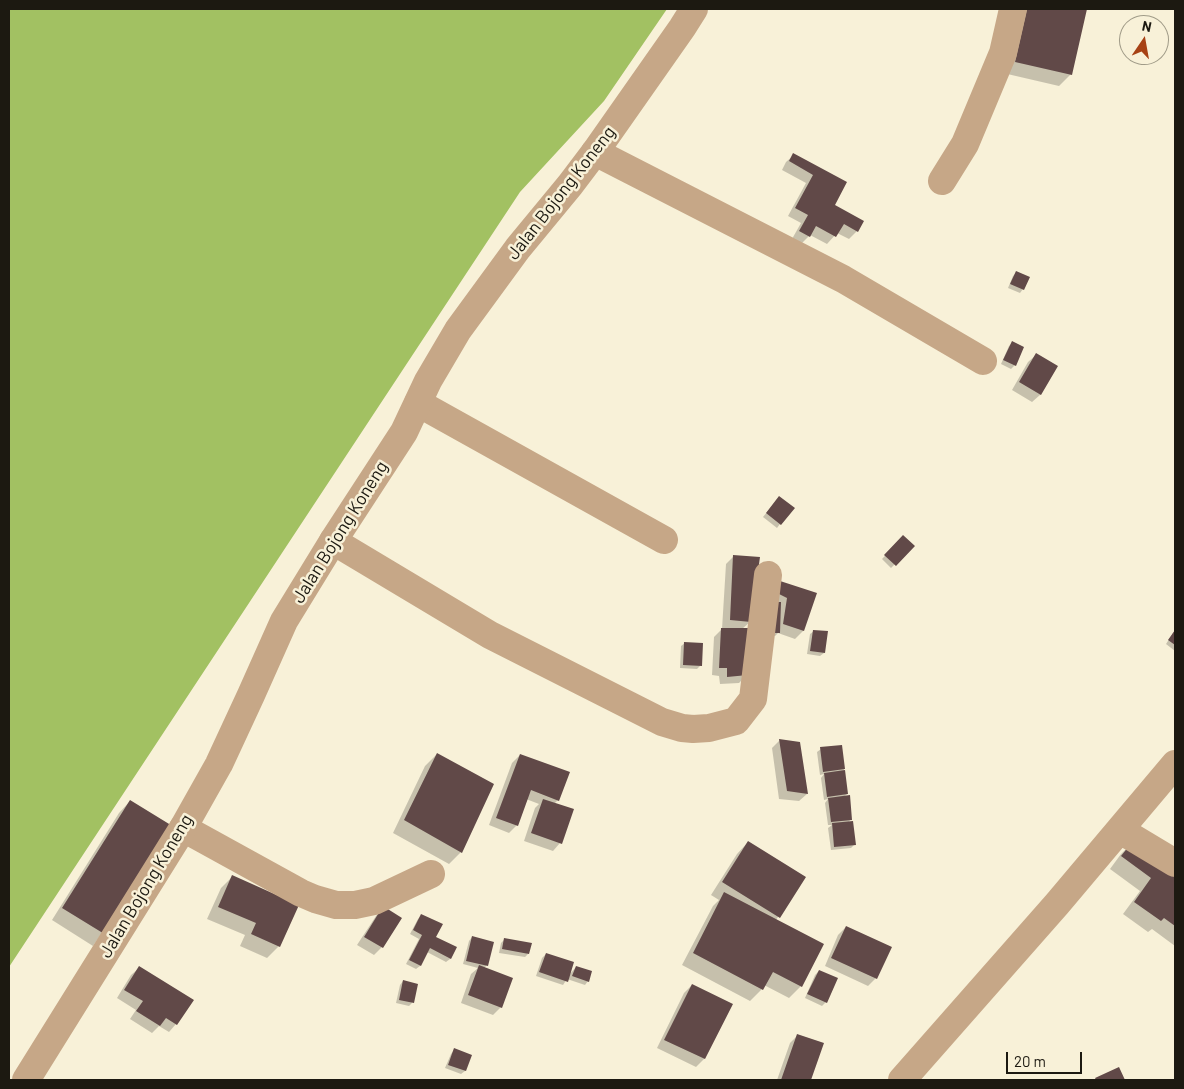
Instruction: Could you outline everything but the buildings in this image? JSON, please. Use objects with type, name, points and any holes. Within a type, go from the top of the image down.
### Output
[{"type":"street","name":"Jalan Bojong Koneng","points":[[26,1080],[183,828],[219,764],[284,621],[333,541],[404,432],[428,381],[458,330],[518,248],[595,152],[694,9]]},
{"type":"street","points":[[942,181],[965,144],[1003,53],[1013,9]]},
{"type":"street","points":[[595,152],[843,279],[983,362]]},
{"type":"street","points":[[418,403],[664,540]]},
{"type":"street","points":[[333,541],[490,635],[662,722],[692,729],[709,728],[736,721],[753,699],[768,575]]},
{"type":"street","points":[[902,1080],[1031,934],[1175,764]]},
{"type":"street","points":[[183,828],[301,893],[336,905],[355,905],[374,901],[431,874]]},
{"type":"street","points":[[1120,830],[1175,863]]},
{"type":"green space","points":[[9,9],[667,9],[604,101],[520,192],[9,967]]}]
